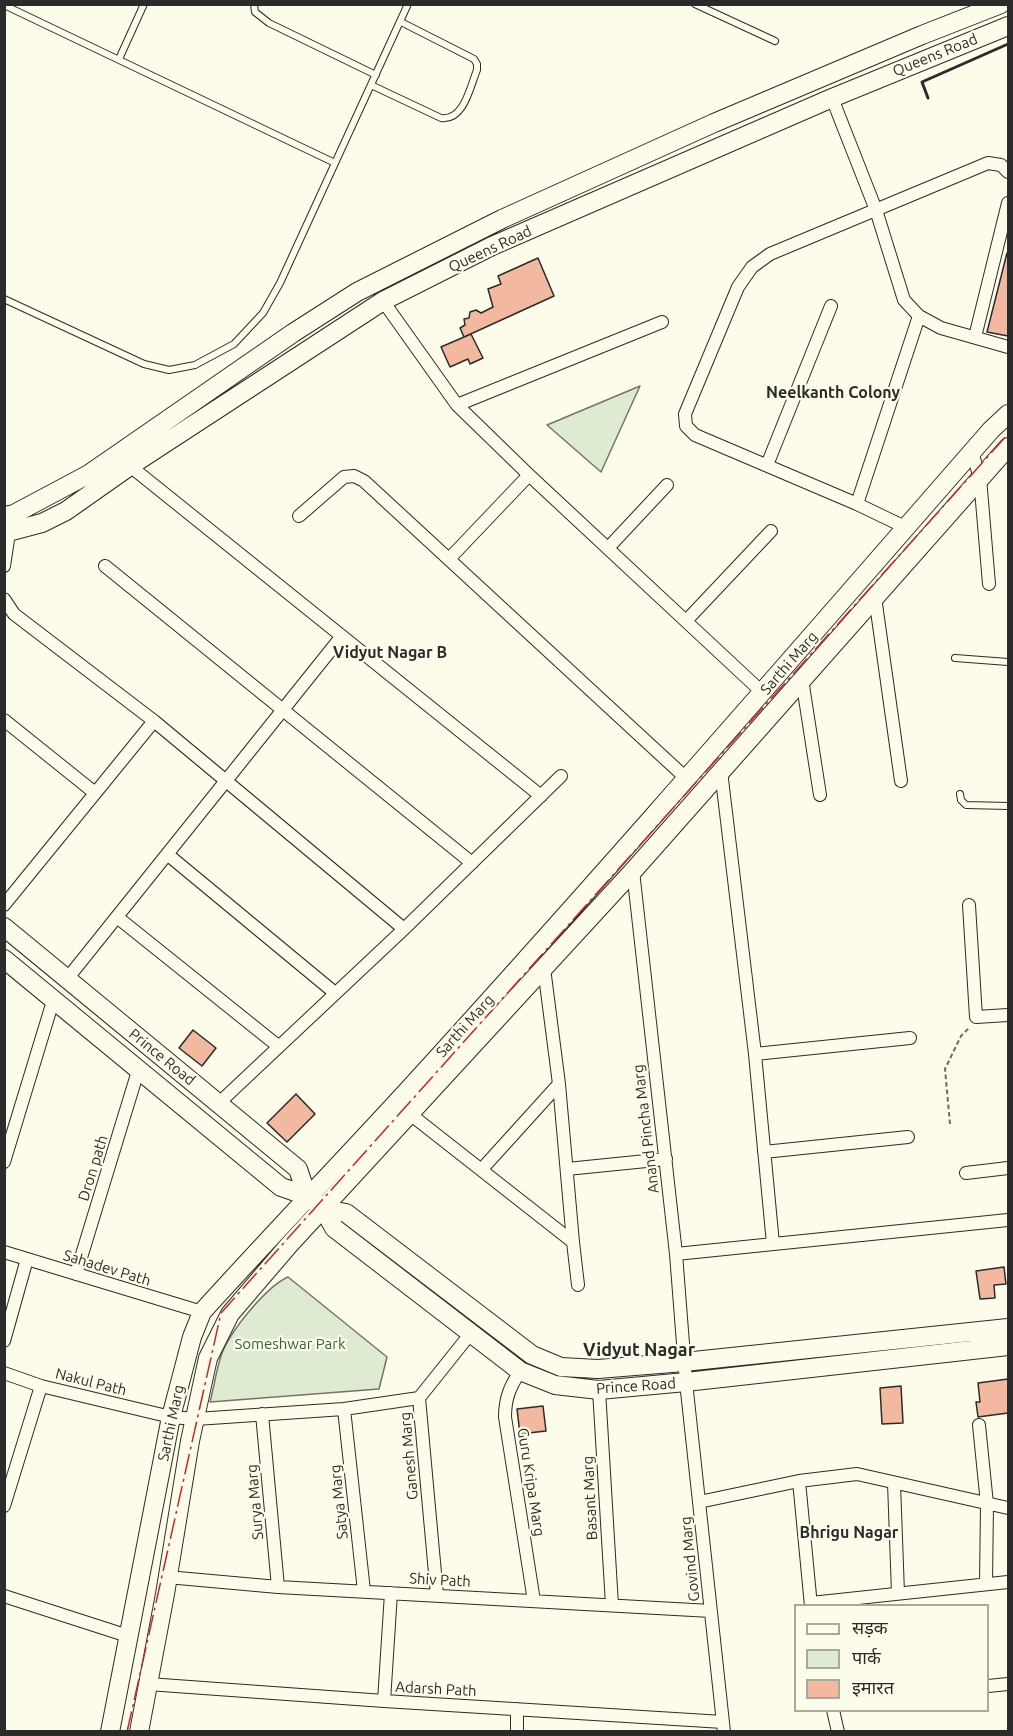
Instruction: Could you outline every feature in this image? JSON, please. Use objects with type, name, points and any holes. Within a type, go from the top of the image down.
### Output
[{"type":"street","name":"Queens Road","points":[[6,527],[14,514],[89,474],[357,292],[502,219],[714,123],[1001,4]]},
{"type":"street","name":"Queens Road","points":[[6,527],[42,523],[66,511],[130,466],[383,301],[492,246],[832,98],[1008,26]]},
{"type":"street","points":[[832,98],[876,210],[904,300],[919,316],[941,328],[1008,347]]},
{"type":"street","points":[[907,528],[857,504],[695,435],[686,426],[685,414],[738,287],[752,267],[770,254],[988,163],[1001,165],[1008,172]]},
{"type":"street","points":[[975,337],[1008,203]]},
{"type":"street","points":[[383,301],[457,405],[529,476],[763,693]]},
{"type":"street","points":[[767,465],[831,306]]},
{"type":"street","points":[[857,504],[919,316]]},
{"type":"street","points":[[457,405],[662,322]]},
{"type":"street","points":[[268,351],[281,368]]},
{"type":"street","name":"Sarthi Marg","points":[[110,1731],[171,1417],[192,1337],[202,1311],[406,1092],[618,857],[972,452],[1008,414]]},
{"type":"street","points":[[139,1731],[190,1441],[208,1358],[230,1314],[289,1245],[633,871],[1008,447]]},
{"type":"street","points":[[972,452],[980,478],[989,584]]},
{"type":"street","points":[[130,466],[541,796]]},
{"type":"street","points":[[299,516],[344,477],[354,476],[364,481],[687,779]]},
{"type":"street","points":[[449,559],[529,476]]},
{"type":"street","points":[[608,548],[667,485]]},
{"type":"street","points":[[4,566],[6,527]]},
{"type":"street","points":[[686,621],[771,531]]},
{"type":"street","points":[[105,566],[472,863]]},
{"type":"street","points":[[875,597],[900,781]]},
{"type":"street","points":[[4,599],[14,614],[154,721],[404,929]]},
{"type":"street","points":[[67,979],[342,636]]},
{"type":"street","points":[[802,679],[820,795]]},
{"type":"street","points":[[4,720],[95,793]]},
{"type":"street","points":[[4,905],[154,721]]},
{"type":"street","points":[[705,758],[721,771],[755,1054],[773,1244]]},
{"type":"street","points":[[219,1103],[404,929],[561,776]]},
{"type":"street","points":[[167,854],[335,993]]},
{"type":"street","points":[[618,857],[633,871]]},
{"type":"street","name":"Anand Pincha Marg","points":[[633,871],[676,1254],[686,1383]]},
{"type":"street","points":[[969,905],[976,1017],[1008,1015]]},
{"type":"street","points":[[117,917],[278,1046]]},
{"type":"street","name":"Prince Road","points":[[4,927],[297,1169],[307,1196]]},
{"type":"street","name":"Prince Road","points":[[4,959],[281,1187],[307,1196],[324,1209],[334,1228],[520,1371],[555,1385],[598,1390],[686,1383],[1008,1346]]},
{"type":"street","points":[[518,968],[538,975]]},
{"type":"street","points":[[538,975],[559,1084],[578,1285]]},
{"type":"street","points":[[4,1162],[53,1001]]},
{"type":"street","points":[[755,1054],[910,1038]]},
{"type":"street","name":"Dron path","points":[[76,1274],[138,1071]]},
{"type":"street","points":[[482,1169],[559,1084]]},
{"type":"street","points":[[410,1114],[573,1242]]},
{"type":"street","points":[[764,1152],[908,1137]]},
{"type":"street","points":[[567,1169],[666,1159]]},
{"type":"street","points":[[966,1173],[1008,1168]]},
{"type":"street","name":"Prince Road","points":[[324,1209],[346,1213],[532,1355],[561,1366],[589,1368],[684,1362],[1008,1328]]},
{"type":"street","points":[[676,1254],[1008,1220]]},
{"type":"street","name":"Sahadev Path","points":[[4,1252],[202,1311]]},
{"type":"street","points":[[4,1341],[27,1259]]},
{"type":"street","name":"Ganesh Marg","points":[[437,1595],[418,1398],[471,1333]]},
{"type":"street","name":"Guru Kripa Marg","points":[[520,1371],[505,1402],[505,1417],[534,1601]]},
{"type":"street","name":"Nakul Path","points":[[4,1373],[41,1386],[171,1417],[196,1419],[344,1409],[418,1398]]},
{"type":"street","name":"Govind Marg","points":[[686,1383],[724,1727]]},
{"type":"street","points":[[4,1506],[41,1386]]},
{"type":"street","name":"Basant Marg","points":[[598,1390],[612,1605]]},
{"type":"street","name":"Satya Marg","points":[[344,1409],[364,1591]]},
{"type":"street","name":"Surya Marg","points":[[262,1414],[278,1587]]},
{"type":"street","points":[[979,1425],[987,1503],[986,1584]]},
{"type":"street","points":[[699,1502],[799,1481],[857,1474],[1008,1508]]},
{"type":"street","points":[[799,1481],[811,1604],[1008,1582]]},
{"type":"street","points":[[894,1483],[898,1593]]},
{"type":"street","name":"Shiv Path","points":[[167,1577],[278,1587],[711,1611]]},
{"type":"street","points":[[384,1701],[392,1593]]},
{"type":"street","points":[[4,1596],[128,1636]]},
{"type":"street","name":"Adarsh Path","points":[[148,1684],[518,1709],[724,1727]]},
{"type":"street","points":[[989,1686],[1008,1684]]},
{"type":"street","points":[[517,1731],[518,1709]]},
{"type":"street","points":[[833,1712],[838,1731]]},
{"type":"lane","points":[[119,59],[144,4]]},
{"type":"lane","points":[[254,4],[255,12],[268,23],[376,75]]},
{"type":"lane","points":[[4,298],[144,364],[169,370],[195,365],[234,344],[263,313],[280,283],[408,4]]},
{"type":"lane","points":[[695,4],[775,40]]},
{"type":"lane","points":[[4,5],[335,163]]},
{"type":"lane","points":[[371,85],[441,118],[448,119],[460,110],[477,70],[474,58],[400,21]]},
{"type":"lane","points":[[955,658],[1008,662]]},
{"type":"lane","points":[[960,794],[966,805],[1008,806]]},
{"type":"path","points":[[950,1124],[945,1069],[961,1036],[979,1017]]},
{"type":"green space","points":[[640,386],[601,472],[547,425]]},
{"type":"green space","name":"Someshwar Park","points":[[288,1277],[387,1357],[379,1389],[210,1402],[225,1346],[259,1300]]},
{"type":"building","points":[[1008,253],[1008,336],[987,332]]},
{"type":"building","points":[[538,258],[554,296],[464,337],[460,328],[465,325],[464,319],[469,318],[470,312],[476,310],[481,313],[493,307],[488,289],[501,284],[498,276]]},
{"type":"building","points":[[471,334],[483,358],[470,364],[468,359],[450,367],[441,347]]},
{"type":"building","points":[[193,1030],[216,1048],[202,1066],[179,1048]]},
{"type":"building","points":[[296,1094],[315,1114],[287,1142],[267,1123]]},
{"type":"building","points":[[1004,1267],[1006,1284],[994,1285],[995,1298],[980,1299],[976,1271]]},
{"type":"building","points":[[1008,1379],[1008,1413],[978,1417],[976,1402],[980,1402],[978,1383]]},
{"type":"building","points":[[901,1386],[903,1423],[882,1424],[880,1388]]},
{"type":"building","points":[[543,1406],[546,1431],[520,1434],[517,1409]]},
{"type":"wall","points":[[928,98],[922,82],[1008,44]]},
{"type":"power","points":[[127,1732],[221,1313],[1008,434]]},
{"type":"district","name":"Neelkanth Colony","points":[[833,393]]},
{"type":"district","name":"Vidyut Nagar B","points":[[390,653]]},
{"type":"district","name":"Vidyut Nagar","points":[[639,1350]]},
{"type":"district","name":"Bhrigu Nagar","points":[[849,1533]]}]
